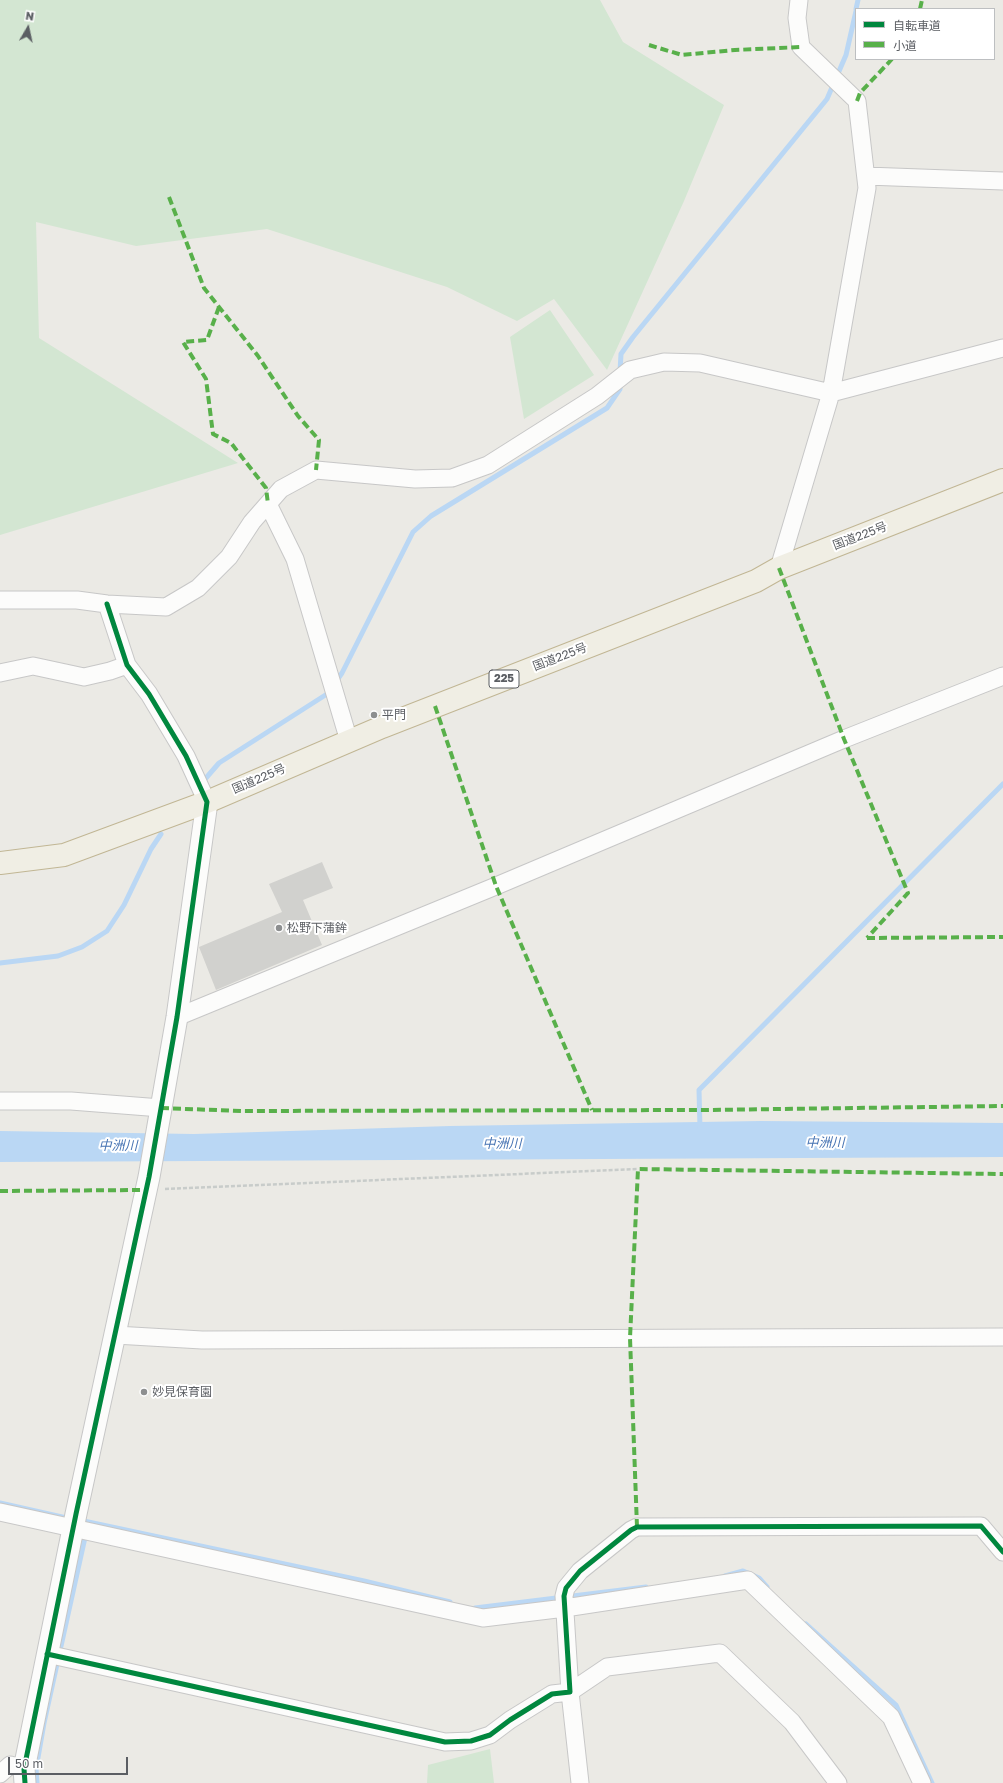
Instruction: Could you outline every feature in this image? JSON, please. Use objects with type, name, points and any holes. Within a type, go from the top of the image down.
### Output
[{"type":"highway","name":"国道225号","points":[[0,863],[64,855],[207,802],[429,708],[756,581],[779,568],[1003,480]]},
{"type":"street","points":[[779,568],[831,393],[867,188],[857,101],[801,47],[797,18],[799,0]]},
{"type":"street","points":[[866,176],[1003,181]]},
{"type":"street","points":[[0,600],[77,600],[107,604],[166,607],[198,588],[229,557],[252,522],[281,489],[316,470],[415,479],[452,478],[488,465],[597,396],[630,370],[664,362],[700,363],[831,393],[1003,348]]},
{"type":"street","points":[[268,504],[295,560],[349,741]]},
{"type":"street","points":[[0,1774],[10,1765],[24,1776],[48,1655],[80,1526],[115,1335],[161,1112],[177,1017],[207,802],[186,756],[148,694],[127,665],[107,604]]},
{"type":"street","points":[[0,673],[33,666],[84,677],[110,671],[127,665]]},
{"type":"street","points":[[177,1017],[502,884],[844,739],[1003,676]]},
{"type":"street","points":[[0,1101],[71,1101],[161,1112]]},
{"type":"street","points":[[115,1335],[202,1340],[1003,1337]]},
{"type":"street","points":[[0,1512],[80,1526],[483,1618],[565,1602],[748,1580],[891,1717],[922,1783]]},
{"type":"street","points":[[580,1783],[570,1692],[565,1602],[566,1588],[580,1571],[631,1530],[637,1527],[981,1526],[1003,1552]]},
{"type":"street","points":[[48,1655],[445,1742],[471,1741],[490,1735],[510,1720],[552,1694],[570,1692],[607,1667],[720,1653],[792,1722],[838,1783]]},
{"type":"path","points":[[147,1184],[638,1169]]},
{"type":"green space","points":[[0,0],[600,0],[623,42],[724,105],[684,201],[607,370],[554,299],[517,321],[447,287],[267,229],[136,246],[36,222],[39,338],[238,463],[0,535]]},
{"type":"green space","points":[[550,310],[594,375],[524,419],[510,337]]},
{"type":"green space","points":[[490,1749],[494,1783],[427,1783],[428,1765]]},
{"type":"water","name":"中洲川","points":[[761,1121],[1003,1123],[1003,1157],[0,1162],[0,1131],[194,1134],[450,1126]]},
{"type":"building","name":"松野下蒲鉾","points":[[322,862],[333,888],[303,900],[322,945],[216,990],[199,947],[282,912],[269,884]]},
{"type":"waterway","points":[[856,8],[858,0]]},
{"type":"waterway","points":[[620,372],[621,354],[633,337],[827,99],[846,55],[855,15]]},
{"type":"waterway","points":[[335,683],[342,673],[413,532],[431,516],[607,408],[620,389],[620,384]]},
{"type":"waterway","points":[[206,778],[219,763],[330,691]]},
{"type":"waterway","points":[[700,1128],[699,1090],[1003,784]]},
{"type":"waterway","points":[[0,963],[58,956],[82,947],[107,931],[124,905],[151,849],[161,834]]},
{"type":"waterway","points":[[0,1503],[71,1519]]},
{"type":"waterway","points":[[79,1520],[364,1581],[450,1602]]},
{"type":"waterway","points":[[37,1783],[36,1769],[44,1723],[86,1533]]},
{"type":"waterway","points":[[725,1576],[743,1571],[759,1578],[767,1587]]},
{"type":"waterway","points":[[475,1608],[646,1587]]},
{"type":"waterway","points":[[806,1624],[896,1705],[932,1783]]},
{"type":"marked path","points":[[920,8],[922,0]]},
{"type":"marked path","points":[[649,45],[682,55],[735,50],[801,47]]},
{"type":"marked path","points":[[857,101],[860,93],[891,60]]},
{"type":"marked path","points":[[169,197],[204,288],[258,356],[298,416],[319,440],[316,470]]},
{"type":"marked path","points":[[219,307],[207,340],[183,342],[206,379],[213,434],[231,443],[266,488],[268,504]]},
{"type":"marked path","points":[[779,568],[844,739],[908,893],[867,938]]},
{"type":"marked path","points":[[435,706],[496,886],[592,1110]]},
{"type":"marked path","points":[[867,938],[1003,937]]},
{"type":"marked path","points":[[161,1108],[241,1111],[706,1110],[1003,1106]]},
{"type":"marked path","points":[[637,1527],[630,1338],[638,1169],[1003,1174]]},
{"type":"marked path","points":[[0,1191],[146,1190]]},
{"type":"cycle path","points":[[25,1783],[24,1769],[76,1514],[149,1177],[177,1017],[207,802],[186,756],[149,694],[127,665],[107,604]]},
{"type":"cycle path","points":[[47,1654],[445,1742],[471,1741],[490,1735],[510,1720],[552,1694],[570,1692],[564,1596],[566,1588],[580,1571],[631,1530],[637,1527],[981,1526],[1003,1552]]},
{"type":"place","name":"平門","points":[[374,715]]},
{"type":"place","name":"松野下蒲鉾","points":[[279,928]]},
{"type":"place","name":"妙見保育園","points":[[144,1392]]}]
